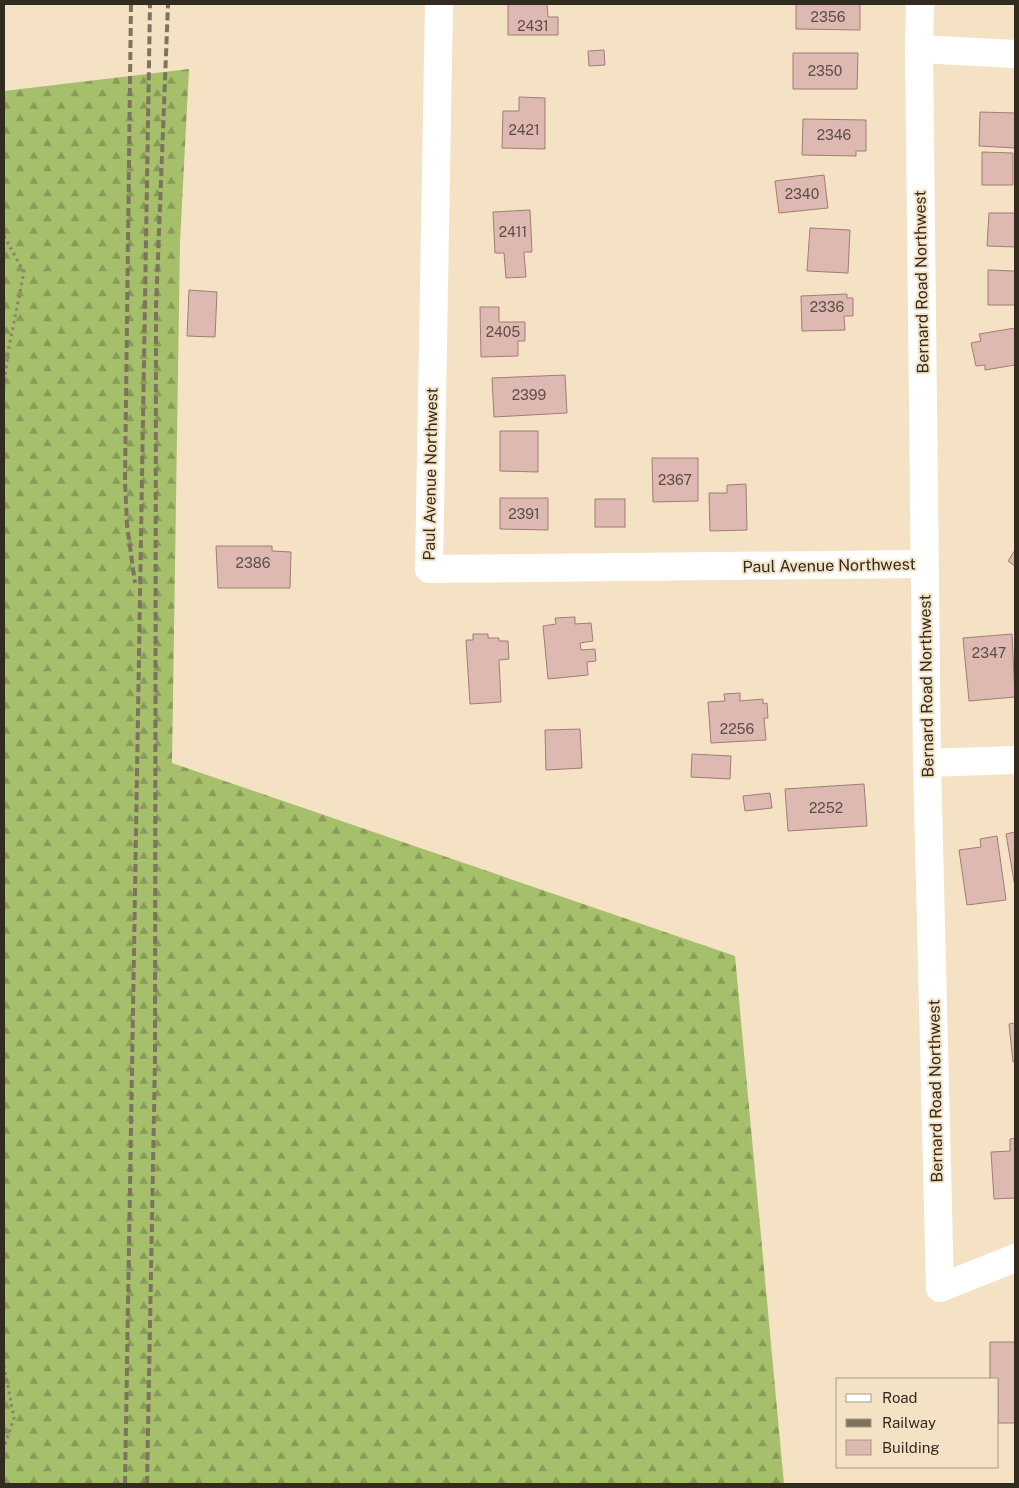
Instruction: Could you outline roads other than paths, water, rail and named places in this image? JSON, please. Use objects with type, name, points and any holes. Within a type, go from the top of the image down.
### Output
[{"type":"street","name":"Paul Avenue Northwest","points":[[439,4],[429,569],[924,564]]},
{"type":"street","name":"Bernard Road Northwest","points":[[920,4],[927,763],[940,1288],[1015,1258]]},
{"type":"street","points":[[919,49],[1015,54]]},
{"type":"street","points":[[927,763],[1015,760]]},
{"type":"railway","points":[[131,4],[125,481],[127,525],[135,583]]},
{"type":"railway","points":[[125,1484],[150,4]]},
{"type":"railway","points":[[147,1484],[155,1060],[156,308],[168,4]]}]
